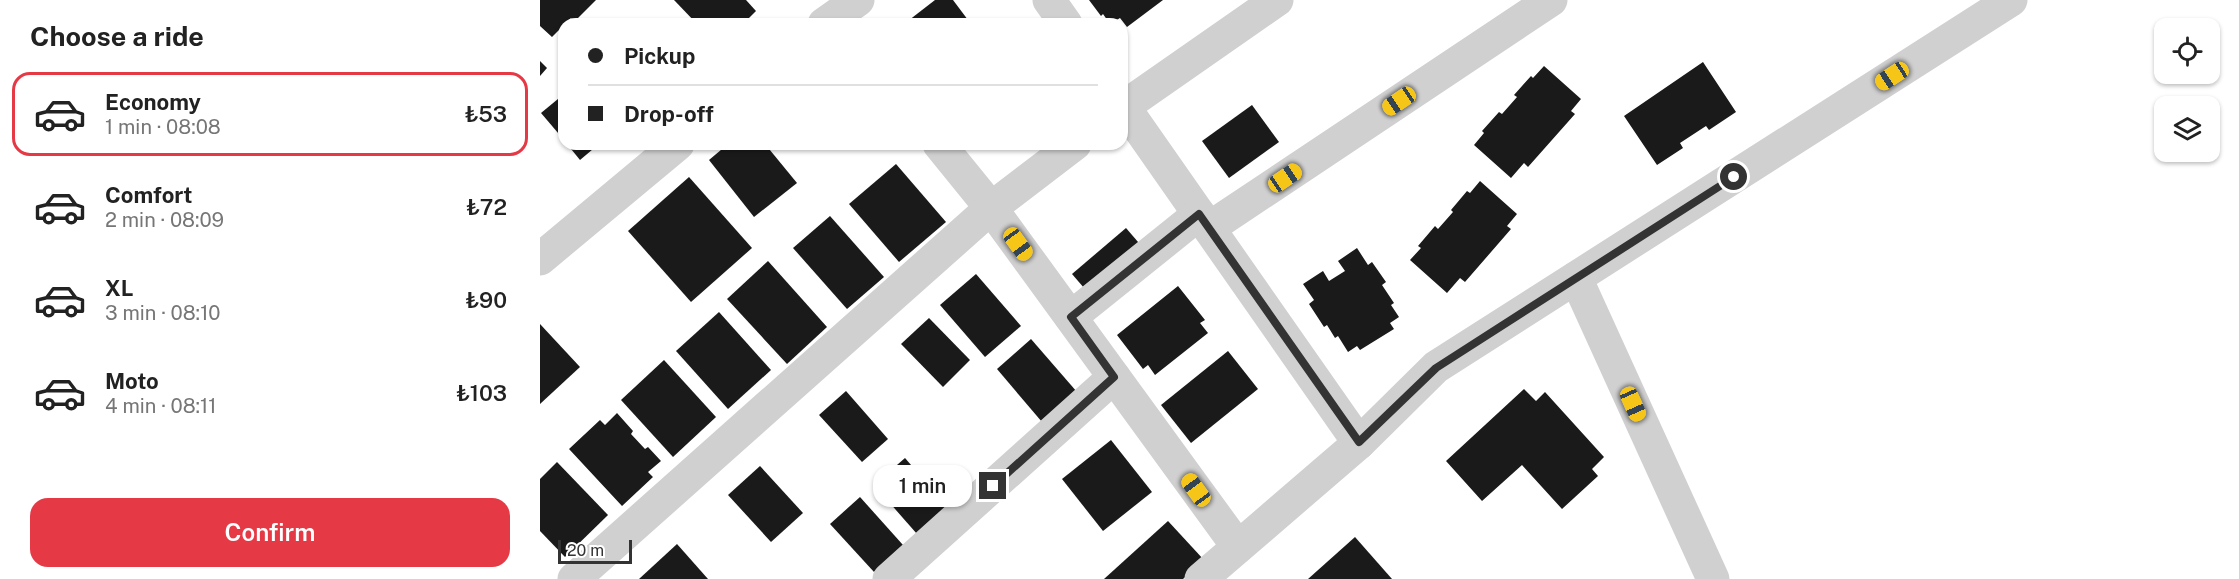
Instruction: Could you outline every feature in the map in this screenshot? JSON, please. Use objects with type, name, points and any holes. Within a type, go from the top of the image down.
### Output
[{"type":"street","points":[[1049,0],[1062,18]]},
{"type":"street","points":[[1128,103],[1277,0]]},
{"type":"street","points":[[1071,317],[1204,221],[1551,0]]},
{"type":"street","points":[[1201,579],[1359,442],[1436,368],[2011,0]]},
{"type":"street","points":[[1128,113],[1359,442]]},
{"type":"street","points":[[541,256],[671,150]]},
{"type":"street","points":[[944,150],[991,208],[1238,547]]},
{"type":"street","points":[[594,573],[991,208],[1067,150]]},
{"type":"street","points":[[1576,278],[1713,579]]},
{"type":"street","points":[[889,579],[1114,377]]},
{"type":"building","points":[[540,0],[596,0],[578,18],[558,18],[558,31],[552,37],[540,26]]},
{"type":"building","points":[[674,0],[746,0],[756,11],[749,18],[691,18]]},
{"type":"building","points":[[935,0],[953,0],[966,18],[912,18]]},
{"type":"building","points":[[1089,0],[1163,0],[1128,26],[1128,18],[1106,18],[1103,14],[1101,16]]},
{"type":"building","points":[[540,61],[547,68],[540,76]]},
{"type":"building","points":[[1703,62],[1736,112],[1709,130],[1706,126],[1680,143],[1683,148],[1657,165],[1624,116]]},
{"type":"building","points":[[1544,66],[1581,99],[1571,111],[1575,114],[1528,167],[1524,163],[1511,178],[1474,145],[1484,133],[1482,131],[1499,112],[1502,114],[1517,97],[1514,95],[1531,76],[1533,78]]},
{"type":"building","points":[[558,99],[558,133],[541,113]]},
{"type":"building","points":[[1252,105],[1279,142],[1229,178],[1202,141]]},
{"type":"building","points":[[572,150],[592,150],[580,160]]},
{"type":"building","points":[[721,150],[770,150],[797,183],[754,217],[709,160]]},
{"type":"building","points":[[896,164],[946,222],[899,262],[849,204]]},
{"type":"building","points":[[689,177],[752,248],[691,302],[628,231]]},
{"type":"building","points":[[1480,181],[1517,214],[1507,226],[1511,229],[1465,282],[1460,278],[1447,293],[1410,260],[1421,248],[1418,246],[1435,226],[1438,229],[1467,191],[1470,193]]},
{"type":"building","points":[[830,216],[884,277],[847,309],[793,248]]},
{"type":"building","points":[[1126,228],[1157,264],[1103,310],[1072,274]]},
{"type":"building","points":[[1357,248],[1368,265],[1372,262],[1386,282],[1382,285],[1394,303],[1391,305],[1399,317],[1390,323],[1394,329],[1360,350],[1357,346],[1348,352],[1338,336],[1335,338],[1327,325],[1324,327],[1309,304],[1314,300],[1303,284],[1323,271],[1329,281],[1345,271],[1338,261]]},
{"type":"building","points":[[768,261],[827,327],[787,364],[727,299]]},
{"type":"building","points":[[976,274],[1021,326],[985,357],[940,305]]},
{"type":"building","points":[[1178,286],[1205,320],[1200,323],[1208,333],[1155,375],[1148,365],[1143,369],[1117,335]]},
{"type":"building","points":[[719,312],[771,370],[728,409],[676,351]]},
{"type":"building","points":[[929,318],[970,360],[943,387],[901,344]]},
{"type":"building","points":[[540,324],[580,367],[540,404]]},
{"type":"building","points":[[1031,339],[1077,392],[1042,422],[997,369]]},
{"type":"building","points":[[1228,351],[1258,389],[1191,443],[1161,405]]},
{"type":"building","points":[[664,360],[716,417],[673,457],[621,400]]},
{"type":"building","points":[[1524,389],[1536,401],[1545,392],[1604,457],[1592,469],[1598,476],[1562,509],[1522,465],[1482,501],[1446,461]]},
{"type":"building","points":[[846,391],[888,439],[862,462],[819,415]]},
{"type":"building","points":[[617,413],[633,431],[631,434],[661,461],[648,472],[653,477],[622,506],[569,449],[600,420],[605,425]]},
{"type":"building","points":[[1111,440],[1152,492],[1103,531],[1062,479]]},
{"type":"building","points":[[905,458],[948,508],[917,534],[874,485]]},
{"type":"building","points":[[557,462],[608,515],[565,557],[540,531],[540,479]]},
{"type":"building","points":[[760,466],[803,513],[771,542],[728,495]]},
{"type":"building","points":[[860,497],[903,545],[874,572],[830,524]]},
{"type":"building","points":[[1168,521],[1204,560],[1183,579],[1104,579]]},
{"type":"building","points":[[1355,537],[1392,579],[1308,579]]},
{"type":"building","points":[[677,544],[708,579],[639,579]]},
{"type":"route","points":[[993,486],[1114,377],[1071,317],[1199,214],[1359,442],[1436,368],[1734,177]]}]
